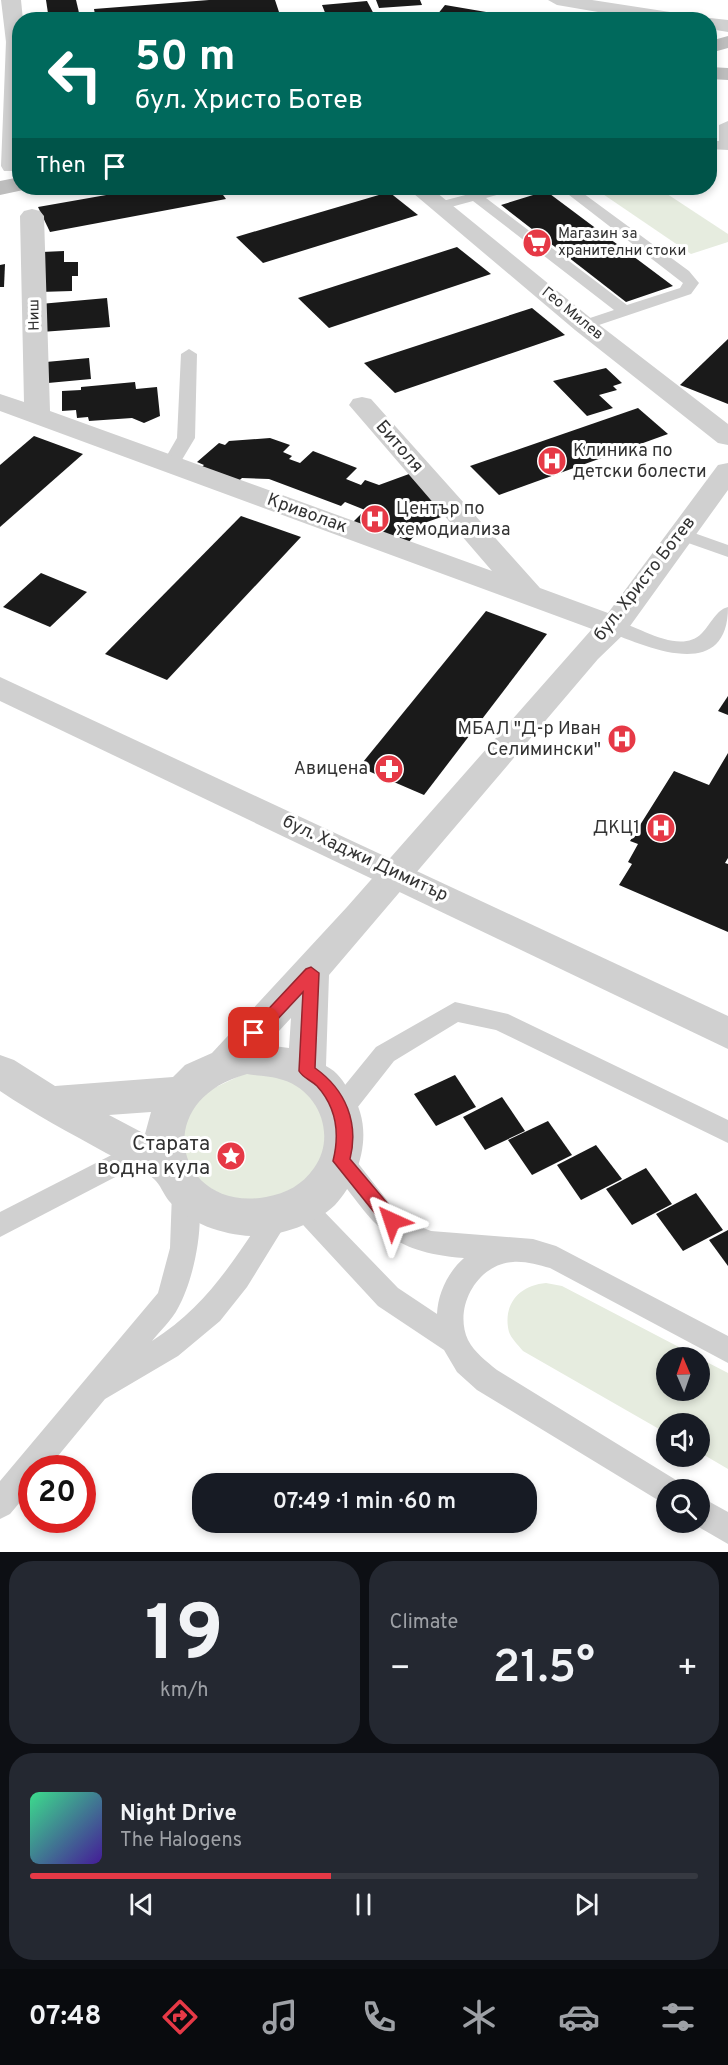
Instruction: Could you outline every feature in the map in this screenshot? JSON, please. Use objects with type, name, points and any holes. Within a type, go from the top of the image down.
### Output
[{"type":"main road","points":[[0,188],[12,172]]},
{"type":"street","points":[[11,0],[12,42]]},
{"type":"street","points":[[557,0],[633,12]]},
{"type":"street","name":"Гео Милев","points":[[427,195],[584,325],[728,437]]},
{"type":"street","name":"Ниш","points":[[32,216],[37,414]]},
{"type":"street","name":"Криволак","points":[[0,402],[614,626]]},
{"type":"street","name":"Битоля","points":[[362,405],[531,597]]},
{"type":"street","name":"бул. Христо Ботев","points":[[226,1063],[311,973],[587,652],[614,626],[728,471]]},
{"type":"street","name":"бул. Хаджи Димитър","points":[[0,688],[398,874],[728,1033]]},
{"type":"street","points":[[307,1071],[311,973]]},
{"type":"street","points":[[0,1071],[164,1170],[205,1207],[228,1215],[253,1218],[290,1210],[318,1193],[332,1178],[341,1161],[346,1143],[341,1109],[328,1088],[307,1071],[268,1058],[247,1058],[226,1063],[193,1080],[181,1093],[167,1116],[163,1141],[164,1170]]},
{"type":"street","points":[[50,1103],[181,1093]]},
{"type":"lane","points":[[717,145],[726,146],[726,124],[728,125]]},
{"type":"lane","points":[[440,206],[480,195]]},
{"type":"lane","points":[[577,195],[684,274],[691,283],[686,291],[584,325]]},
{"type":"lane","points":[[476,196],[625,311]]},
{"type":"lane","points":[[171,464],[186,438],[189,354]]},
{"type":"lane","points":[[680,534],[728,551]]},
{"type":"lane","points":[[614,626],[666,645],[684,647],[701,645],[728,613]]},
{"type":"lane","points":[[341,1109],[385,1054],[455,1012],[500,1020],[728,1132]]},
{"type":"lane","points":[[341,1161],[381,1212],[402,1231],[430,1243],[533,1251],[556,1258],[728,1350]]},
{"type":"lane","points":[[0,1225],[164,1170],[187,1234],[181,1270],[168,1300],[0,1504]]},
{"type":"lane","points":[[92,1393],[167,1347],[201,1322],[224,1298],[290,1210],[388,1297],[454,1341]]},
{"type":"lane","points":[[510,1250],[489,1256],[472,1267],[458,1284],[450,1304],[449,1322],[454,1341],[467,1363],[487,1380],[656,1485]]},
{"type":"lane","points":[[710,1518],[728,1529]]},
{"type":"shaded area","points":[[604,195],[669,195],[728,234],[728,242],[691,254]]},
{"type":"shaded area","points":[[254,1069],[300,1080],[329,1113],[328,1157],[294,1194],[235,1203],[187,1174],[180,1119],[191,1099]]},
{"type":"shaded area","points":[[546,1283],[562,1286],[679,1347],[656,1347],[656,1401],[710,1401],[710,1364],[728,1373],[728,1469],[710,1458],[710,1413],[656,1413],[656,1427],[523,1351],[509,1332],[508,1313],[515,1298],[521,1292]]},
{"type":"building","points":[[46,0],[76,0],[79,12],[48,12]]},
{"type":"building","points":[[209,0],[275,0],[279,12],[95,12],[94,9]]},
{"type":"building","points":[[376,0],[420,0],[422,5],[379,8]]},
{"type":"building","points":[[367,1],[373,12],[325,12],[322,5]]},
{"type":"building","points":[[445,5],[486,12],[439,12]]},
{"type":"building","points":[[106,195],[223,195],[226,199],[50,232],[38,207]]},
{"type":"building","points":[[379,195],[393,195],[418,215],[263,263],[236,237]]},
{"type":"building","points":[[533,195],[551,195],[673,286],[626,302],[501,205]]},
{"type":"building","points":[[457,247],[491,274],[329,328],[298,298]]},
{"type":"building","points":[[64,251],[64,262],[78,262],[78,276],[72,276],[72,291],[39,292],[42,252]]},
{"type":"building","points":[[5,264],[4,287],[0,287],[0,265]]},
{"type":"building","points":[[107,298],[110,327],[41,332],[40,304]]},
{"type":"building","points":[[532,308],[565,335],[395,393],[364,363]]},
{"type":"building","points":[[728,339],[728,404],[680,385]]},
{"type":"building","points":[[89,358],[91,379],[48,383],[46,362]]},
{"type":"building","points":[[606,368],[622,383],[613,386],[617,390],[599,395],[613,408],[587,416],[553,381]]},
{"type":"building","points":[[135,382],[136,389],[157,387],[160,416],[144,423],[132,418],[89,421],[88,417],[77,418],[76,410],[62,411],[62,391]]},
{"type":"building","points":[[638,408],[668,434],[499,495],[470,466]]},
{"type":"building","points":[[34,436],[83,454],[0,527],[0,465]]},
{"type":"building","points":[[270,438],[290,445],[283,452],[292,456],[289,459],[300,463],[313,451],[357,468],[346,479],[361,485],[365,480],[379,485],[409,474],[447,515],[427,522],[406,545],[351,524],[365,510],[345,502],[341,506],[269,479],[242,478],[233,486],[196,472],[204,465],[197,462],[219,443],[225,445],[229,441]]},
{"type":"building","points":[[241,516],[301,537],[167,680],[105,654]]},
{"type":"building","points":[[41,573],[87,592],[50,627],[3,607]]},
{"type":"building","points":[[486,611],[547,634],[424,795],[359,767]]},
{"type":"building","points":[[728,696],[728,715],[718,711]]},
{"type":"building","points":[[728,753],[728,858],[725,863],[728,864],[728,932],[619,885],[632,864],[628,862],[638,844],[630,841],[674,771],[709,785]]},
{"type":"building","points":[[455,1075],[476,1107],[436,1126],[414,1094]]},
{"type":"building","points":[[502,1097],[525,1131],[485,1150],[463,1117]]},
{"type":"building","points":[[548,1121],[572,1155],[532,1175],[508,1140]]},
{"type":"building","points":[[596,1145],[622,1179],[581,1200],[557,1165]]},
{"type":"building","points":[[646,1168],[672,1204],[632,1225],[606,1189]]},
{"type":"building","points":[[696,1193],[723,1230],[683,1251],[656,1214]]},
{"type":"building","points":[[728,1230],[728,1266],[709,1240]]},
{"type":"place","name":"Магазин за хранителни стоки","points":[[537,243]]},
{"type":"place","name":"Клиника по детски болести","points":[[552,461]]},
{"type":"place","name":"Център по хемодиализа","points":[[375,519]]},
{"type":"place","name":"МБАЛ \"Д-р Иван Селимински\"","points":[[622,739]]},
{"type":"place","name":"Авицена","points":[[389,769]]},
{"type":"place","name":"ДКЦ1","points":[[661,828]]},
{"type":"place","name":"Старата водна кула","points":[[231,1156]]},
{"type":"route","points":[[254,1033],[311,973],[307,1071],[333,1094],[341,1109],[346,1143],[341,1161],[381,1212],[392,1221]]}]
